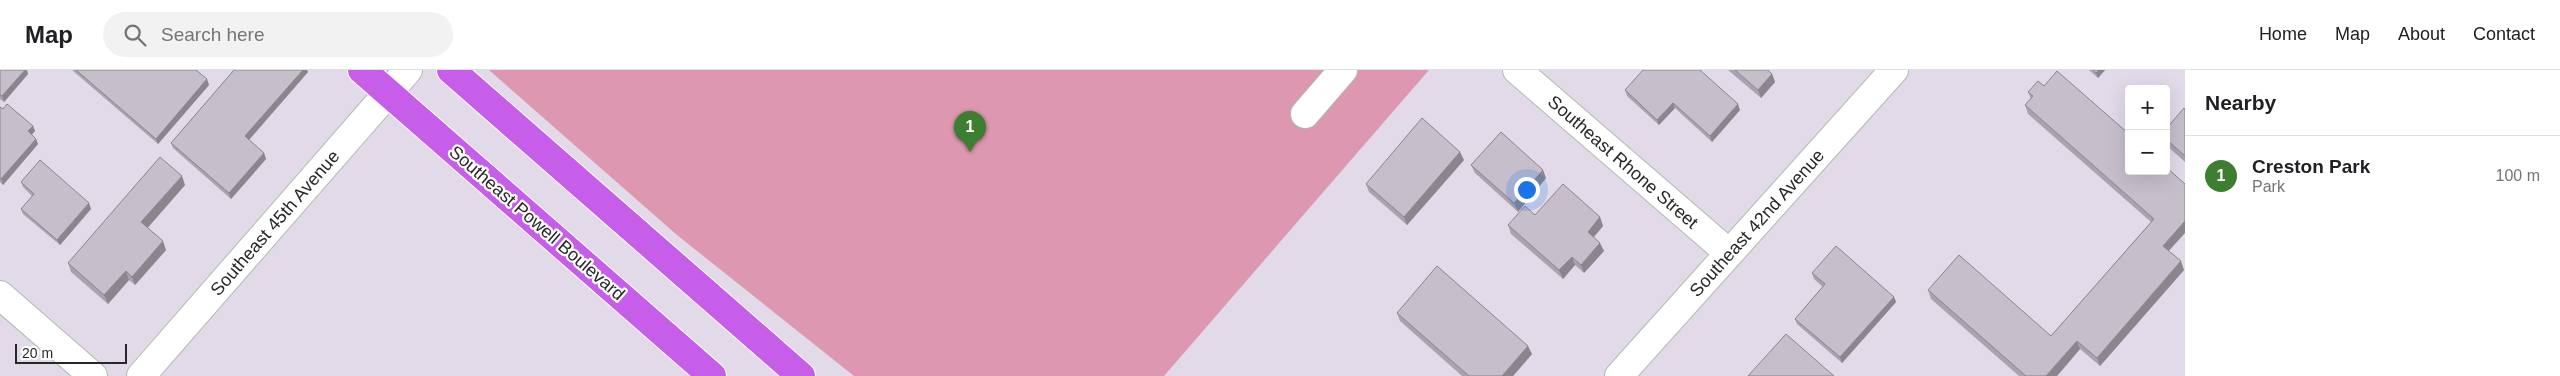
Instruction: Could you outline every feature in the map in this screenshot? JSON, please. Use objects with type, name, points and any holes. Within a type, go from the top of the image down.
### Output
[{"type":"main road","name":"Southeast Powell Boulevard","points":[[362,70],[712,376]]},
{"type":"main road","points":[[451,70],[801,376]]},
{"type":"street","name":"Southeast 45th Avenue","points":[[141,376],[408,70]]},
{"type":"street","points":[[1305,114],[1343,70]]},
{"type":"street","name":"Southeast Rhone Street","points":[[1517,70],[1730,253]]},
{"type":"street","name":"Southeast 42nd Avenue","points":[[1619,376],[1894,70]]},
{"type":"street","points":[[0,295],[93,376]]},
{"type":"shaded area","points":[[489,70],[1429,70],[1164,376],[854,376],[677,235]]},
{"type":"building","points":[[0,70],[25,70],[2,96],[0,95]]},
{"type":"building","points":[[76,70],[196,70],[207,79],[156,139]]},
{"type":"building","points":[[234,70],[303,70],[245,136],[264,153],[229,193],[171,143]]},
{"type":"building","points":[[1643,70],[1700,70],[1738,104],[1710,136],[1673,103],[1657,120],[1625,90]]},
{"type":"building","points":[[1735,70],[1768,70],[1772,74],[1758,90]]},
{"type":"building","points":[[2057,71],[2125,130],[2125,175],[2170,175],[2170,171],[2185,184],[2185,221],[2163,246],[2181,261],[2097,358],[2077,341],[2046,376],[2026,376],[1928,290],[1959,255],[2051,336],[2154,219],[2025,105],[2033,96],[2028,92],[2038,81],[2044,86]]},
{"type":"building","points":[[7,104],[33,126],[28,131],[36,139],[1,179],[0,107],[3,109]]},
{"type":"building","points":[[2184,108],[2185,156],[2170,143],[2170,124]]},
{"type":"building","points":[[1422,118],[1460,152],[1404,217],[1366,184]]},
{"type":"building","points":[[1501,132],[1543,170],[1514,203],[1471,165]]},
{"type":"building","points":[[160,157],[182,176],[141,222],[163,241],[132,277],[126,271],[104,295],[68,263]]},
{"type":"building","points":[[40,160],[89,203],[57,240],[21,209],[34,194],[21,182]]},
{"type":"building","points":[[1563,184],[1600,217],[1588,232],[1600,243],[1581,265],[1572,257],[1559,270],[1508,225],[1525,206],[1535,215]]},
{"type":"building","points":[[1836,246],[1894,297],[1840,357],[1795,319],[1825,284],[1812,273]]},
{"type":"building","points":[[1437,266],[1528,346],[1502,376],[1469,376],[1397,313]]},
{"type":"building","points":[[1786,334],[1834,376],[1748,376]]},
{"type":"place","name":"Creston Park","points":[[970,152]]}]
